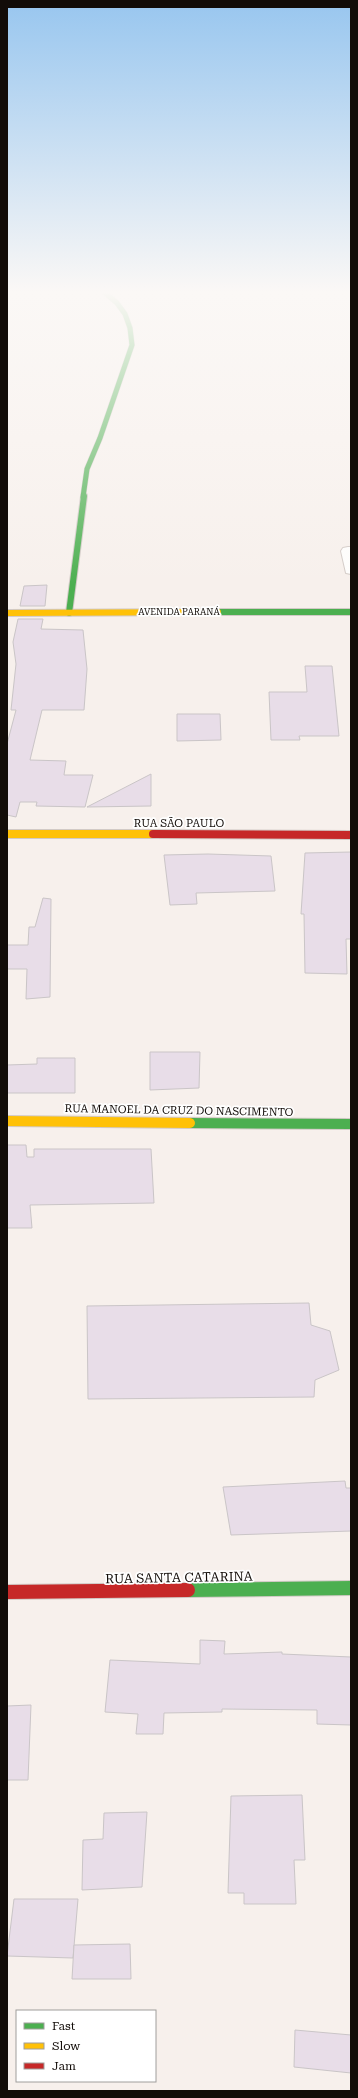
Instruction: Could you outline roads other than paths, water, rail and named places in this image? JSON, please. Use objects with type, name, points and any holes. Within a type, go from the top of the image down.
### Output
[{"type":"street","points":[[69,613],[87,469],[100,438],[117,390]]},
{"type":"street","points":[[348,551],[351,570]]},
{"type":"street","name":"AVENIDA PARANÁ","points":[[7,613],[351,612]]},
{"type":"street","name":"RUA SÃO PAULO","points":[[7,834],[351,835]]},
{"type":"street","name":"RUA MANOEL DA CRUZ DO NASCIMENTO","points":[[7,1121],[351,1124]]},
{"type":"street","name":"RUA SANTA CATARINA","points":[[7,1592],[351,1588]]}]
